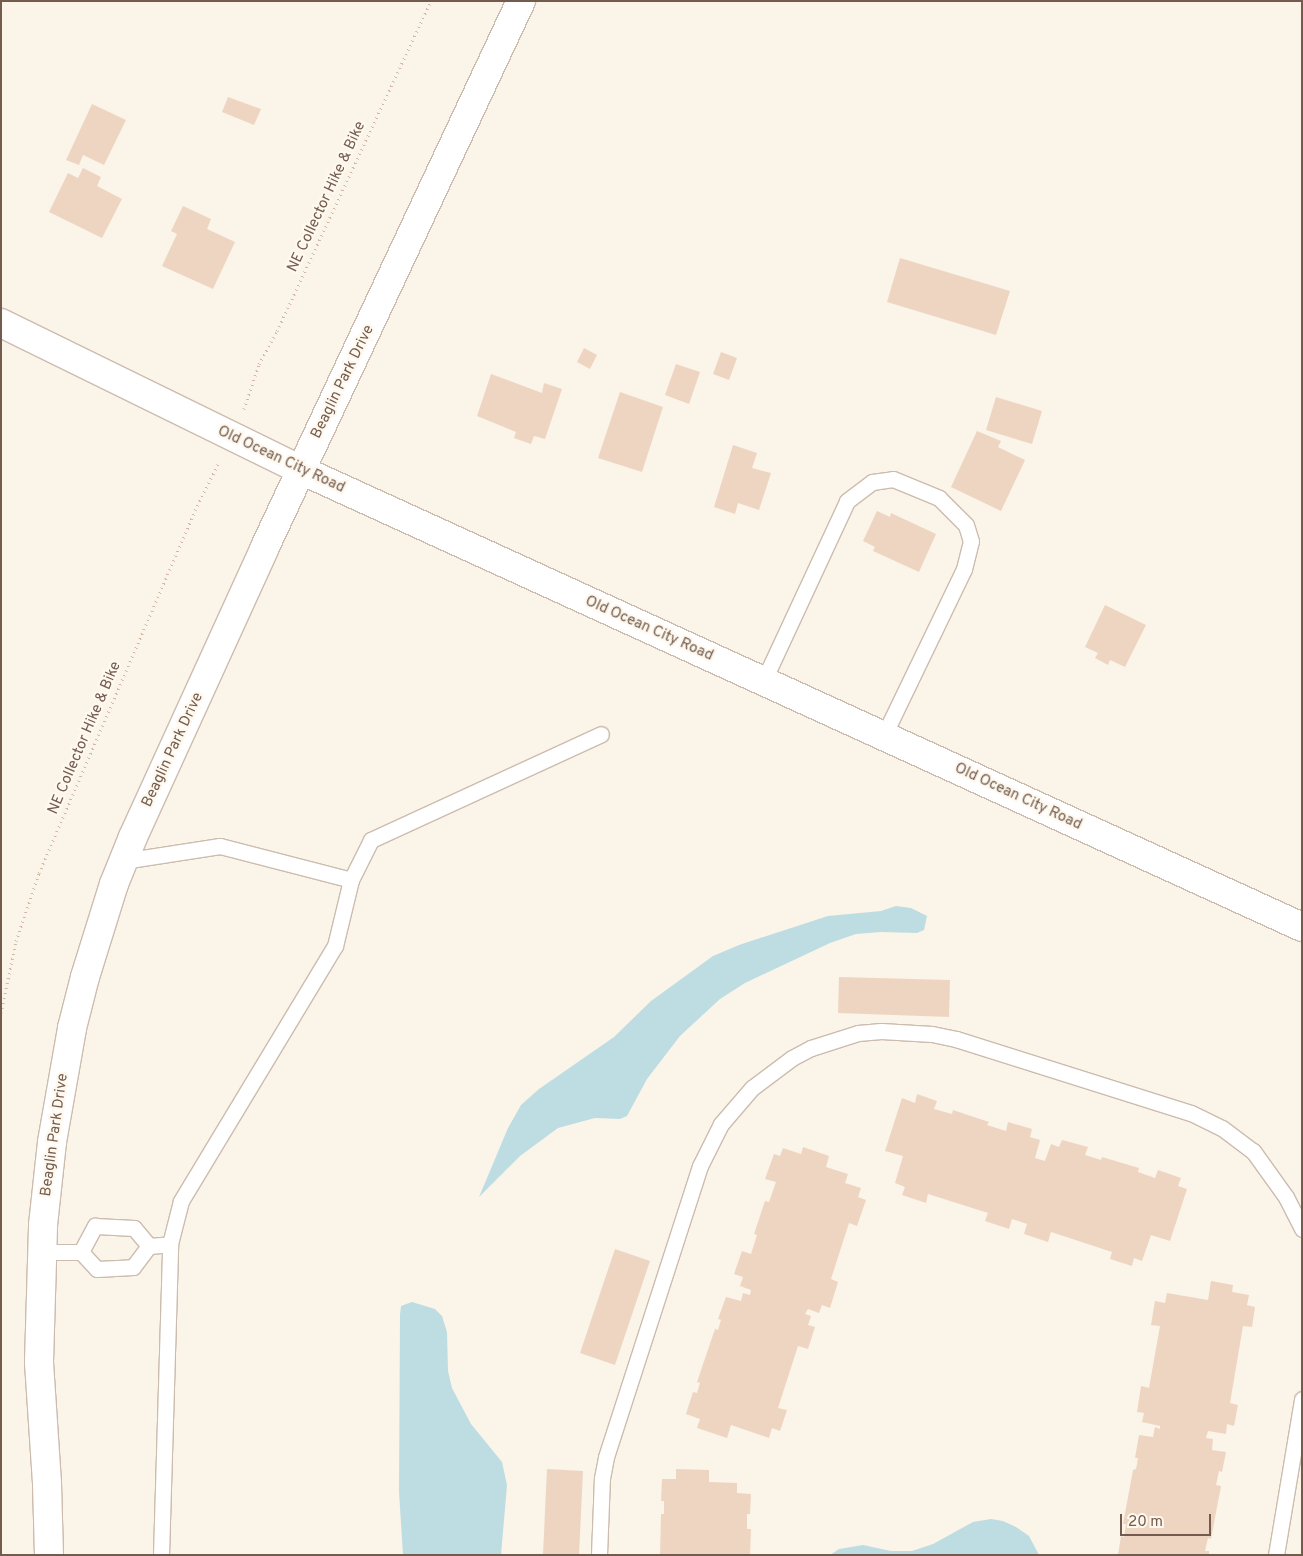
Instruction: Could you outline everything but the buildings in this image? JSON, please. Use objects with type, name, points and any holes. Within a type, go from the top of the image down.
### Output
[{"type":"main road","name":"Beaglin Park Drive","points":[[49,1555],[40,1362],[42,1252],[52,1142],[72,1028],[98,933],[124,861],[301,470],[521,1]]},
{"type":"main road","name":"Old Ocean City Road","points":[[1,323],[301,470],[1302,927]]},
{"type":"lane","points":[[764,680],[847,501],[872,482],[893,479],[939,498],[966,525],[971,541],[964,569],[884,735]]},
{"type":"lane","points":[[162,1555],[170,1244],[181,1201],[335,946],[351,880],[371,840],[602,734]]},
{"type":"lane","points":[[124,861],[220,846],[351,880]]},
{"type":"lane","points":[[599,1555],[602,1488],[606,1457],[700,1166],[721,1124],[752,1088],[792,1058],[811,1048],[858,1033],[881,1031],[932,1034],[956,1039],[1191,1113],[1222,1128],[1253,1151],[1286,1197],[1302,1230]]},
{"type":"lane","points":[[81,1252],[96,1226],[134,1228],[149,1246]]},
{"type":"lane","points":[[42,1252],[81,1252],[97,1269],[133,1268],[149,1246],[170,1244]]},
{"type":"lane","points":[[1276,1555],[1302,1399]]},
{"type":"path","name":"NE Collector Hike & Bike","points":[[247,404],[259,364],[277,331],[431,1]]},
{"type":"path","name":"NE Collector Hike & Bike","points":[[1,1013],[16,941],[39,873],[211,478]]},
{"type":"water","points":[[896,906],[911,908],[927,916],[924,930],[917,933],[881,932],[856,934],[830,943],[745,983],[720,999],[680,1036],[647,1079],[627,1116],[620,1119],[595,1118],[558,1128],[520,1156],[479,1197],[508,1128],[521,1105],[539,1089],[614,1037],[651,1001],[713,956],[739,945],[828,916],[881,911]]},
{"type":"water","points":[[412,1302],[435,1309],[442,1316],[447,1332],[448,1371],[452,1388],[471,1424],[502,1462],[507,1485],[501,1555],[403,1555],[399,1492],[400,1315],[401,1306]]},
{"type":"water","points":[[991,1519],[1003,1521],[1029,1536],[1039,1555],[830,1555],[839,1549],[863,1545],[891,1551],[912,1551],[933,1544],[973,1522]]}]
